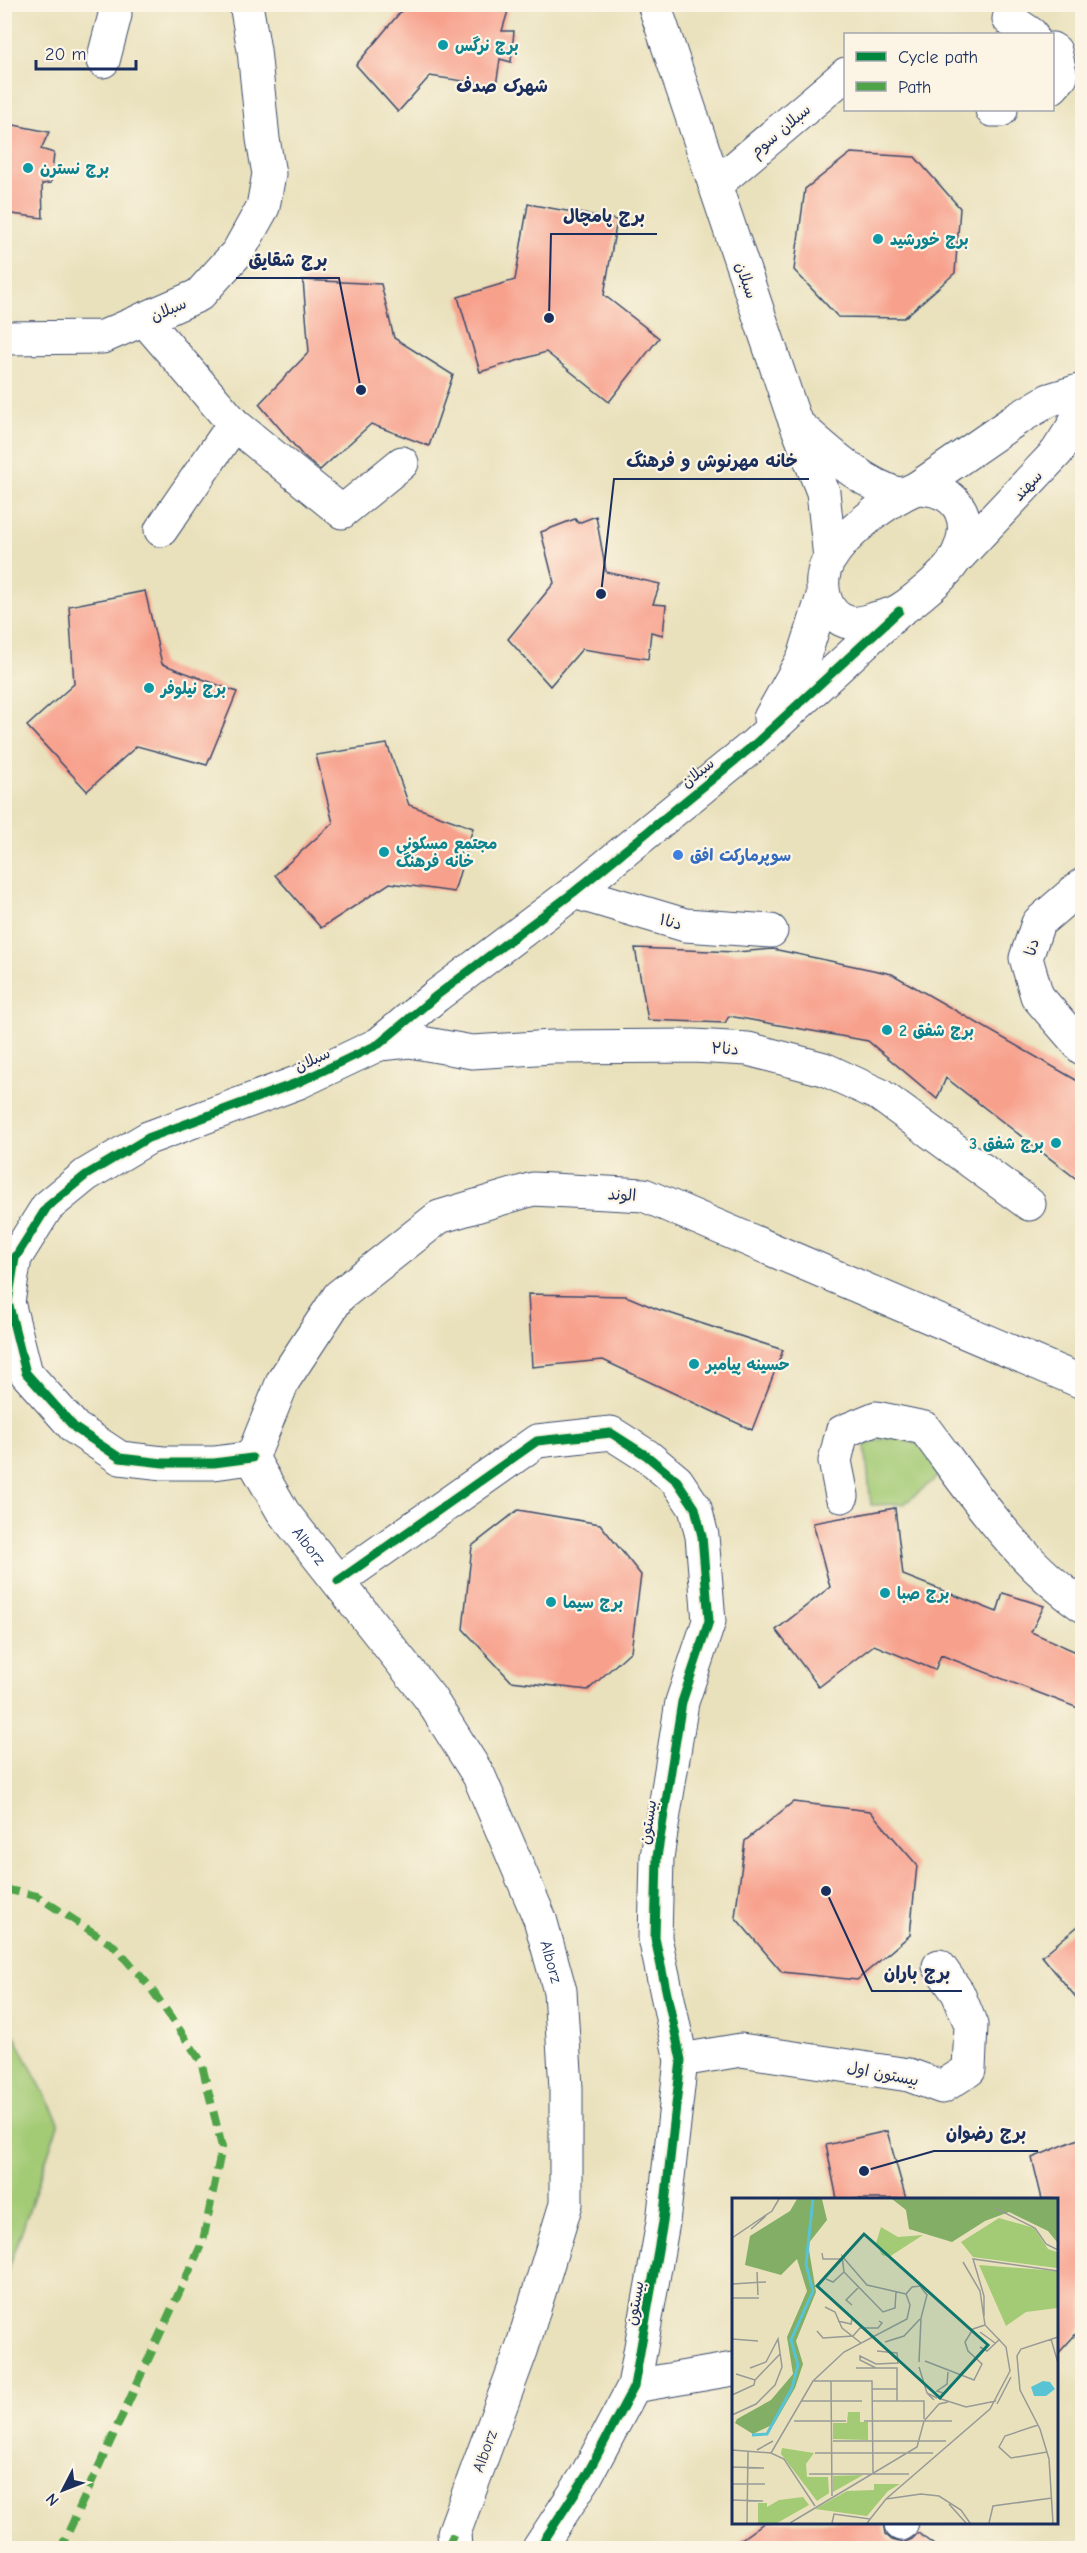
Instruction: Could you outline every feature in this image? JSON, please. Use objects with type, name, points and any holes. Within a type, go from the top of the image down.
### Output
[{"type":"street","points":[[103,61],[115,15],[114,4]]},
{"type":"street","name":"سبلان","points":[[4,338],[103,336],[199,295],[238,252],[263,207],[269,174],[246,4]]},
{"type":"street","name":"سبلان","points":[[654,4],[797,424],[823,492],[830,558]]},
{"type":"street","points":[[1054,50],[1061,77],[1054,86]]},
{"type":"street","name":"سبلان سوم","points":[[715,185],[844,76]]},
{"type":"street","points":[[144,319],[234,424],[342,512],[402,463]]},
{"type":"street","points":[[797,424],[844,465],[885,490],[909,492],[932,489],[951,497],[963,513],[965,532],[954,562],[899,611],[873,620],[852,623],[832,613],[823,596],[825,569],[830,558],[856,529],[909,492],[1049,400],[1083,390]]},
{"type":"street","name":"سهند","points":[[954,562],[1057,452],[1075,424],[1083,398]]},
{"type":"street","points":[[161,530],[234,424]]},
{"type":"street","name":"سبلان","points":[[754,745],[804,657],[823,596]]},
{"type":"street","name":"سبلان","points":[[252,1458],[214,1463],[163,1463],[120,1458],[75,1428],[26,1374],[8,1302],[15,1258],[47,1207],[86,1175],[148,1138],[299,1082],[378,1044],[436,996],[574,892],[754,745],[899,611]]},
{"type":"street","name":"دنا","points":[[1083,885],[1038,923],[1026,958],[1037,996],[1083,1048]]},
{"type":"street","name":"دنا۱","points":[[574,892],[685,926],[771,931]]},
{"type":"street","name":"دنا۲","points":[[378,1044],[410,1041],[472,1052],[552,1047],[693,1046],[748,1049],[824,1069],[880,1095],[1029,1204]]},
{"type":"street","name":"الوند","points":[[252,1458],[283,1381],[339,1296],[439,1217],[533,1189],[644,1195],[1083,1382]]},
{"type":"street","points":[[842,1496],[835,1461],[842,1432],[876,1418],[924,1428],[1008,1539],[1060,1590],[1083,1605]]},
{"type":"street","name":"بیستون","points":[[338,1581],[537,1441],[611,1433],[646,1456],[677,1481],[695,1508],[702,1536],[709,1621],[682,1702],[657,1857],[655,1938],[681,2060],[663,2222],[634,2386],[586,2475],[539,2548]]},
{"type":"street","name":"Alborz","points":[[252,1458],[284,1512],[430,1698],[479,1776],[540,1918],[560,1991],[566,2088],[566,2204],[522,2348],[454,2541]]},
{"type":"street","name":"بیستون اول","points":[[681,2060],[741,2050],[909,2075],[942,2087],[969,2070],[971,2025],[958,1993],[939,1966]]},
{"type":"street","points":[[634,2386],[732,2369]]},
{"type":"green space","points":[[890,1436],[925,1446],[946,1470],[904,1504],[871,1505],[865,1445]]},
{"type":"green space","points":[[5,2022],[8,2023],[59,2122],[5,2280]]},
{"type":"building","name":"برج نرگس","points":[[407,4],[478,4],[508,11],[502,31],[514,31],[511,62],[500,59],[496,86],[430,76],[398,112],[356,65]]},
{"type":"building","name":"برج نسترن","points":[[4,123],[49,132],[41,149],[54,153],[51,183],[42,184],[43,218],[4,213]]},
{"type":"building","name":"برج خورشید","points":[[851,153],[915,157],[960,208],[955,273],[904,318],[838,317],[794,270],[805,189]]},
{"type":"building","points":[[528,204],[617,220],[604,295],[659,338],[609,402],[546,352],[480,372],[458,297],[515,280]]},
{"type":"building","points":[[303,280],[381,284],[394,338],[453,375],[429,446],[371,424],[320,470],[304,457],[259,404],[309,352]]},
{"type":"building","points":[[596,516],[606,572],[660,584],[653,604],[666,605],[663,635],[651,632],[648,659],[582,649],[550,686],[508,639],[554,583],[541,532],[575,519],[578,523]]},
{"type":"building","name":"برج نیلوفر","points":[[145,591],[162,664],[237,692],[207,765],[137,746],[87,791],[27,726],[74,684],[69,606]]},
{"type":"building","name":"مجتمع مسکونی خانه فرهنگ","points":[[387,744],[409,805],[473,828],[454,892],[390,883],[321,928],[275,875],[333,823],[316,755]]},
{"type":"building","points":[[635,948],[736,952],[773,949],[892,974],[1083,1084],[1083,1184],[946,1078],[937,1099],[868,1041],[729,1016],[725,1023],[648,1020]]},
{"type":"building","name":"حسینه پیامبر","points":[[528,1294],[626,1296],[657,1309],[783,1350],[752,1430],[603,1360],[532,1367]]},
{"type":"building","name":"برج صبا","points":[[895,1508],[903,1575],[997,1612],[1003,1593],[1044,1606],[1031,1632],[1083,1655],[1083,1710],[941,1655],[935,1670],[874,1645],[819,1687],[776,1630],[830,1587],[813,1523]]},
{"type":"building","name":"برج سیما","points":[[518,1510],[600,1524],[641,1575],[631,1651],[588,1690],[511,1681],[463,1629],[472,1546]]},
{"type":"building","points":[[793,1802],[870,1811],[917,1865],[910,1935],[857,1980],[782,1972],[735,1917],[745,1841]]},
{"type":"building","points":[[1083,1922],[1083,2006],[1042,1956]]},
{"type":"building","points":[[887,2131],[906,2198],[837,2198],[826,2145]]},
{"type":"building","points":[[1083,2137],[1083,2326],[1057,2355],[1057,2198],[1042,2198],[1032,2158]]},
{"type":"building","points":[[764,2523],[883,2523],[885,2534],[892,2540],[903,2543],[918,2533],[938,2548],[729,2548]]},
{"type":"marked path","points":[[4,1889],[37,1896],[114,1946],[150,1987],[201,2061],[222,2147],[203,2241],[61,2548]]},
{"type":"marked path","points":[[447,2548],[454,2533]]},
{"type":"cycle path","points":[[252,1458],[214,1463],[163,1463],[120,1458],[75,1428],[26,1373],[8,1302],[15,1258],[47,1207],[86,1175],[148,1138],[299,1082],[379,1044],[436,996],[574,892],[754,745],[899,611]]},
{"type":"cycle path","points":[[338,1581],[537,1441],[611,1433],[647,1456],[677,1481],[695,1508],[702,1536],[709,1621],[682,1702],[657,1857],[655,1938],[681,2060],[663,2222],[634,2386],[586,2476],[539,2548]]},
{"type":"place","name":"برج نرگس","points":[[443,45]]},
{"type":"place","name":"برج نسترن","points":[[28,168]]},
{"type":"place","name":"برج خورشید","points":[[878,239]]},
{"type":"place","name":"برج پامچال","points":[[549,318]]},
{"type":"place","name":"برج شقایق","points":[[361,390]]},
{"type":"place","name":"خانه مهرنوش و فرهنگ","points":[[601,594]]},
{"type":"place","name":"برج نیلوفر","points":[[149,688]]},
{"type":"place","name":"مجتمع مسکونی خانه فرهنگ","points":[[384,852]]},
{"type":"place","name":"سوپرمارکت افق","points":[[678,855]]},
{"type":"place","name":"برج شفق 2","points":[[887,1030]]},
{"type":"place","name":"برج شفق 3","points":[[1056,1143]]},
{"type":"place","name":"حسینه پیامبر","points":[[694,1364]]},
{"type":"place","name":"برج صبا","points":[[885,1593]]},
{"type":"place","name":"برج سیما","points":[[551,1602]]},
{"type":"place","name":"برج باران","points":[[826,1891]]},
{"type":"place","name":"برج رضوان","points":[[864,2171]]},
{"type":"district","name":"شهرک صدف","points":[[502,86]]}]
